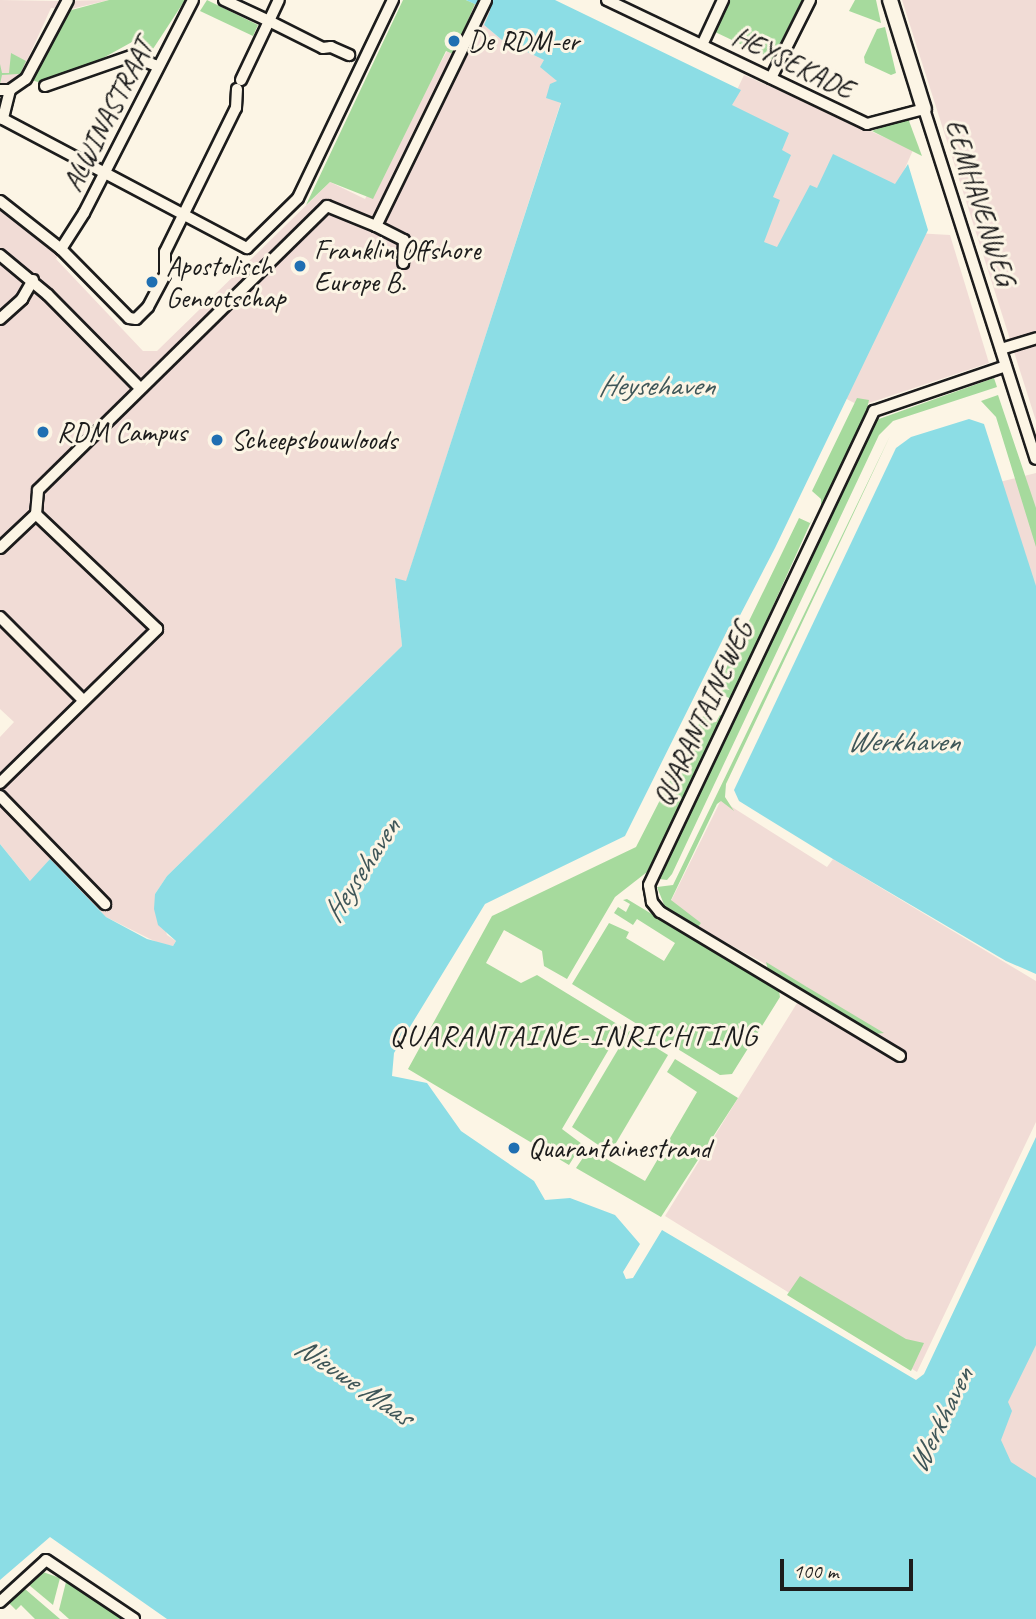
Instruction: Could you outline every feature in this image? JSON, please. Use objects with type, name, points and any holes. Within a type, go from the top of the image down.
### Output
[{"type":"street","points":[[68,0],[26,79],[5,90],[3,119],[183,217],[247,248],[298,198],[393,0]]},
{"type":"street","name":"ALWINASTRAAT","points":[[61,249],[104,173],[193,0]]},
{"type":"street","points":[[224,0],[323,48],[331,47],[349,55]]},
{"type":"street","points":[[0,201],[61,249],[128,318],[136,319],[148,307],[166,275],[165,252],[236,108],[239,84],[279,0]]},
{"type":"street","points":[[376,226],[486,0]]},
{"type":"street","name":"HEYSEKADE","points":[[607,0],[867,124],[924,109]]},
{"type":"street","points":[[702,45],[723,0]]},
{"type":"street","points":[[771,78],[810,0]]},
{"type":"street","name":"EEMHAVENWEG","points":[[890,0],[1036,459]]},
{"type":"street","points":[[45,86],[131,56],[157,66]]},
{"type":"street","points":[[0,548],[36,514],[38,490],[139,387],[327,206],[404,240],[403,263]]},
{"type":"street","points":[[0,256],[33,280],[139,387]]},
{"type":"street","points":[[0,319],[22,299],[33,280]]},
{"type":"street","points":[[1001,349],[1036,338]]},
{"type":"street","name":"QUARANTAINEWEG","points":[[900,1056],[660,912],[652,902],[649,885],[874,411],[1006,366]]},
{"type":"street","points":[[0,783],[157,629],[36,514]]},
{"type":"street","points":[[0,618],[83,700]]},
{"type":"street","points":[[0,796],[105,904]]},
{"type":"street","points":[[0,1602],[47,1560],[134,1619]]},
{"type":"shaded area","points":[[0,0],[109,0],[71,9],[51,8],[17,82],[0,84]]},
{"type":"shaded area","points":[[902,0],[1036,0],[1036,421]]},
{"type":"shaded area","points":[[469,1],[490,11],[484,25],[502,40],[544,60],[557,81],[561,102],[406,582],[395,579],[402,646],[167,876],[155,894],[167,935],[176,941],[173,946],[158,943],[106,917],[50,859],[31,882],[0,844],[0,737],[14,722],[0,709],[0,204],[60,253],[56,259],[143,351],[157,351],[330,182],[365,199],[447,51],[453,53]]},
{"type":"shaded area","points":[[744,75],[913,150],[896,189],[790,262],[736,233],[729,107]]},
{"type":"shaded area","points":[[915,233],[950,235],[989,363],[860,406],[841,396]]},
{"type":"shaded area","points":[[1036,473],[1036,664],[983,486]]},
{"type":"shaded area","points":[[721,800],[827,867],[833,859],[1036,981],[1036,1122],[917,1372],[665,1216],[807,987],[698,927],[701,923],[670,903]]},
{"type":"shaded area","points":[[1036,1275],[1036,1518],[943,1455]]},
{"type":"green space","points":[[109,0],[185,0],[151,52],[132,42],[94,63],[38,82],[31,80],[34,73],[2,75],[0,84],[0,64],[2,73],[9,73],[11,53],[26,61],[21,72],[38,68],[68,11]]},
{"type":"green space","points":[[207,0],[258,25],[253,36],[200,11]]},
{"type":"green space","points":[[403,0],[466,0],[475,4],[453,54],[446,51],[373,199],[330,182],[306,205]]},
{"type":"green space","points":[[728,0],[802,0],[772,59],[713,31]]},
{"type":"green space","points":[[855,0],[876,0],[881,23],[849,11]]},
{"type":"green space","points":[[885,27],[896,73],[891,75],[865,63],[864,57],[877,29]]},
{"type":"green space","points":[[906,118],[909,121],[922,156],[872,131]]},
{"type":"green space","points":[[994,378],[997,387],[893,421],[879,435],[672,874],[667,880],[659,879],[876,420]]},
{"type":"green space","points":[[998,395],[1036,508],[1036,547],[996,417],[981,401]]},
{"type":"green space","points":[[857,398],[869,400],[866,414],[821,509],[821,499],[812,491]]},
{"type":"green space","points":[[891,434],[726,784],[725,797],[734,811],[721,801],[717,804],[671,900],[701,923],[698,927],[665,907],[657,887],[673,885]]},
{"type":"green space","points":[[814,515],[731,699],[715,691],[799,518],[810,523]]},
{"type":"green space","points":[[720,715],[723,716],[647,872],[615,897],[567,979],[544,966],[542,951],[504,930],[486,963],[521,983],[537,975],[622,1027],[562,1129],[582,1144],[569,1165],[408,1069],[492,916],[636,847],[703,716],[716,722]]},
{"type":"green space","points":[[627,899],[779,991],[780,997],[732,1074],[720,1075],[572,984],[609,923],[629,932],[626,938],[664,961],[675,943],[637,919],[633,925],[614,913],[618,907],[626,912],[630,904],[623,900]]},
{"type":"green space","points":[[766,962],[884,1033],[875,1034],[768,970]]},
{"type":"green space","points":[[629,1031],[668,1055],[610,1153],[572,1127]]},
{"type":"green space","points":[[675,1059],[738,1098],[661,1217],[576,1168],[589,1149],[645,1181],[697,1092],[667,1072]]},
{"type":"green space","points":[[800,1276],[906,1339],[924,1343],[911,1371],[787,1295]]},
{"type":"green space","points":[[43,1572],[60,1578],[53,1605],[29,1585]]},
{"type":"green space","points":[[66,1582],[123,1619],[69,1619],[59,1610]]},
{"type":"green space","points":[[25,1589],[60,1619],[35,1619],[21,1605],[16,1610],[9,1603]]},
{"type":"water","points":[[466,0],[555,0],[741,90],[732,105],[789,133],[782,150],[791,155],[773,197],[780,200],[764,242],[777,247],[810,185],[817,188],[833,154],[895,184],[908,164],[928,230],[775,548],[736,623],[729,627],[625,836],[485,904],[394,1053],[392,1076],[427,1083],[461,1131],[534,1181],[545,1200],[570,1198],[615,1215],[640,1244],[623,1272],[626,1279],[633,1278],[662,1230],[916,1380],[924,1374],[1036,1137],[1036,1345],[1008,1402],[1012,1411],[1001,1440],[1011,1462],[1036,1478],[1036,1619],[167,1619],[50,1537],[0,1580],[0,844],[30,881],[50,859],[106,917],[147,939],[173,946],[176,941],[158,925],[154,909],[155,894],[167,876],[402,646],[395,578],[406,581],[561,103],[546,98],[550,84],[557,81],[540,67],[544,60],[502,40],[484,25],[490,11]]},
{"type":"water","name":"Werkhaven","points":[[969,419],[984,424],[1036,586],[1036,974],[1006,961],[833,859],[739,801],[734,790],[896,448],[911,437]]},
{"type":"place","name":"De RDM-er","points":[[454,41]]},
{"type":"place","name":"Franklin Offshore Europe B.","points":[[300,266]]},
{"type":"place","name":"Apostolisch Genootschap","points":[[152,282]]},
{"type":"place","name":"RDM Campus","points":[[43,432]]},
{"type":"place","name":"Scheepsbouwloods","points":[[217,440]]},
{"type":"place","name":"Quarantainestrand","points":[[514,1148]]},
{"type":"district","name":"QUARANTAINE-INRICHTING","points":[[574,1035]]},
{"type":"water label","name":"Heysehaven","points":[[656,385]]},
{"type":"water label","name":"Heysehaven","points":[[361,870]]},
{"type":"water label","name":"Nieuwe Maas","points":[[354,1381]]}]
